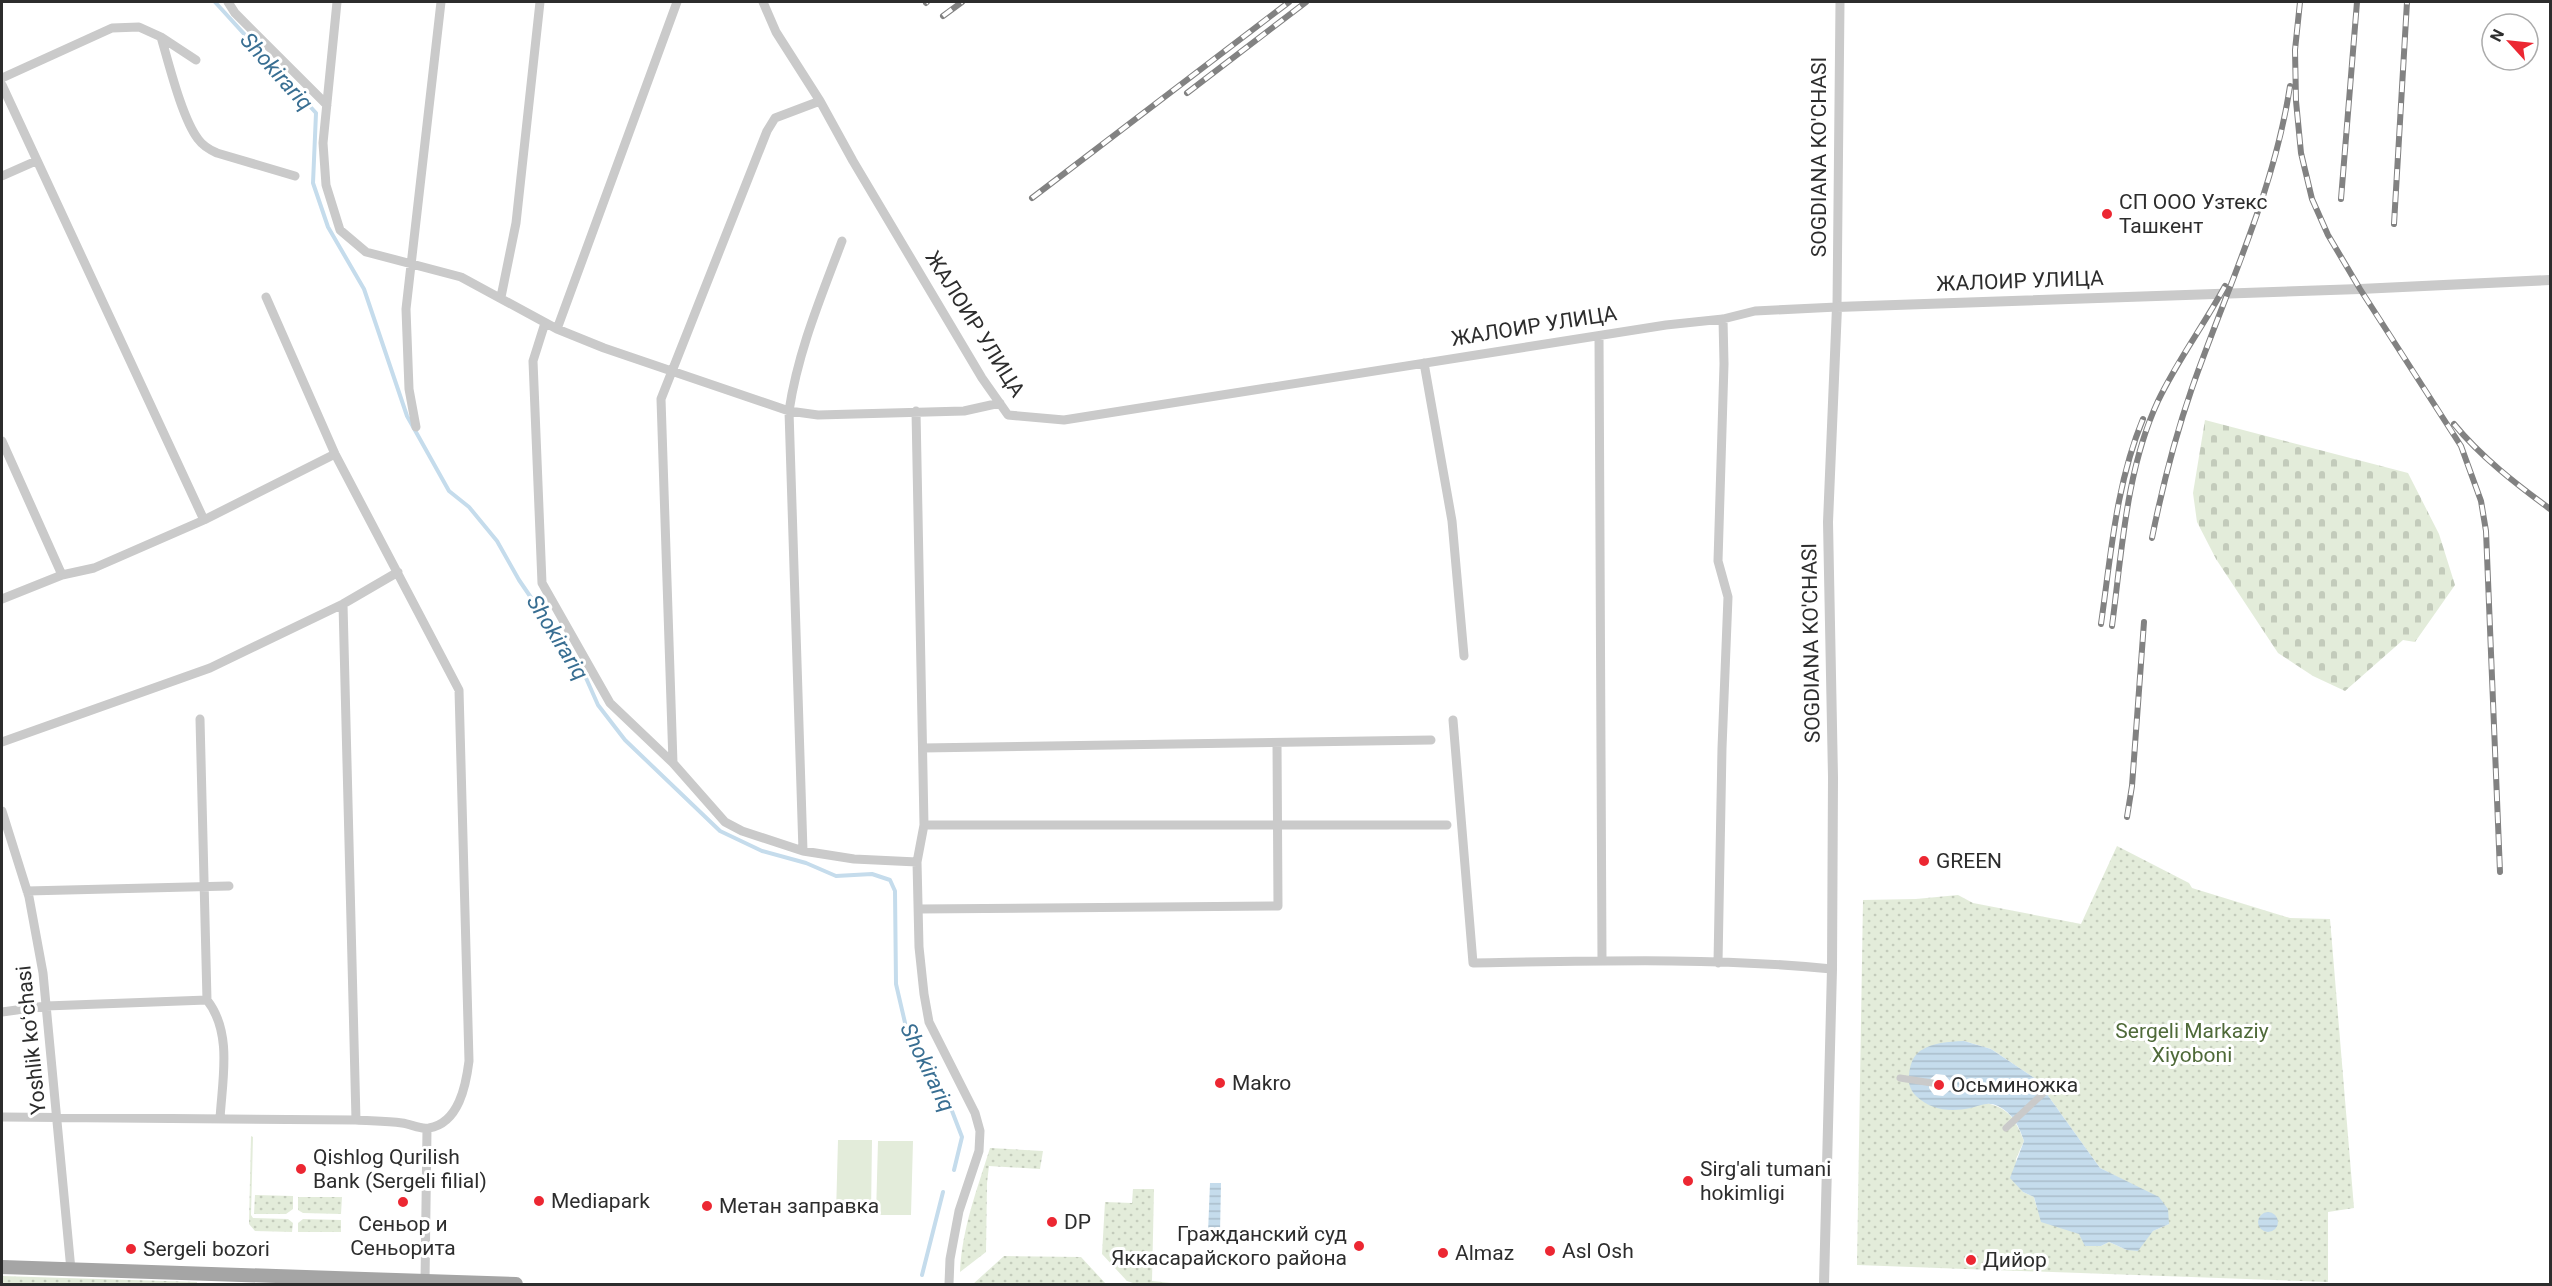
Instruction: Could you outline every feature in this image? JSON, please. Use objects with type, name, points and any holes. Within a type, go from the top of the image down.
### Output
[{"type":"main road","points":[[2,1267],[516,1284]]},
{"type":"street","points":[[228,2],[235,13],[327,105]]},
{"type":"street","points":[[337,2],[323,143],[326,185],[339,230],[366,252],[461,277],[557,329],[671,372],[789,411],[818,415],[964,411],[1000,403]]},
{"type":"street","points":[[416,427],[409,390],[406,309],[441,2]]},
{"type":"street","points":[[501,297],[516,223],[540,2]]},
{"type":"street","points":[[557,329],[677,2]]},
{"type":"street","name":"ЖАЛОИР УЛИЦА","points":[[763,2],[776,32],[820,101],[853,161],[982,378],[1008,415],[1064,420],[1080,419],[1424,363],[1723,319],[1755,311],[2550,280]]},
{"type":"street","name":"SOGDIANA KO'CHASI","points":[[1824,1284],[1832,969],[1833,777],[1828,522],[1837,307],[1840,2]]},
{"type":"street","points":[[2,78],[112,28],[139,27],[161,37],[196,60]]},
{"type":"street","points":[[161,37],[171,74],[198,139],[207,148],[217,153],[295,176]]},
{"type":"street","points":[[2,85],[204,520]]},
{"type":"street","points":[[673,763],[661,399],[766,130],[775,118],[820,101]]},
{"type":"street","points":[[2,176],[36,161]]},
{"type":"street","points":[[803,851],[789,411],[793,386],[809,326],[842,241]]},
{"type":"street","points":[[2,1117],[356,1120],[404,1123],[427,1129],[440,1125],[458,1105],[466,1085],[470,1061],[459,690],[335,454],[266,297]]},
{"type":"street","points":[[1718,963],[1722,748],[1728,597],[1719,561],[1723,319]]},
{"type":"street","points":[[546,323],[533,361],[543,583],[610,703],[673,763],[725,822],[759,838],[803,851],[854,859],[917,862]]},
{"type":"street","points":[[1599,336],[1602,961]]},
{"type":"street","points":[[1424,363],[1452,521],[1464,656]]},
{"type":"street","points":[[916,411],[924,825],[917,862],[921,970],[929,1022],[975,1113],[980,1131],[979,1151],[959,1211],[950,1259],[949,1284]]},
{"type":"street","points":[[2,441],[62,575]]},
{"type":"street","points":[[2,599],[62,575],[94,568],[204,520],[335,454]]},
{"type":"street","points":[[2,742],[210,668],[343,604],[398,572]]},
{"type":"street","points":[[343,604],[356,1120]]},
{"type":"street","points":[[200,719],[207,1000],[215,1010],[224,1041],[220,1119]]},
{"type":"street","points":[[1453,720],[1473,963],[1602,961],[1718,963],[1832,969]]},
{"type":"street","points":[[922,748],[1431,740]]},
{"type":"street","points":[[919,909],[1278,906],[1277,742]]},
{"type":"street","name":"Yoshlik koʻchasi","points":[[2,811],[27,891],[43,973],[71,1270]]},
{"type":"street","points":[[924,825],[1278,827],[1447,825]]},
{"type":"street","points":[[27,891],[229,886]]},
{"type":"street","points":[[2,1012],[46,1006],[207,1000]]},
{"type":"street","points":[[1900,1078],[1932,1083]]},
{"type":"street","points":[[2006,1128],[2049,1088]]},
{"type":"street","points":[[425,1282],[427,1129]]},
{"type":"green space","points":[[2205,420],[2408,473],[2439,534],[2455,585],[2415,642],[2403,640],[2345,691],[2313,676],[2278,653],[2216,559],[2197,522],[2193,493]]},
{"type":"green space","name":"Sergeli Markaziy Xiyoboni","points":[[2117,846],[2189,883],[2192,888],[2290,918],[2330,919],[2354,1208],[2328,1212],[2328,1282],[1857,1265],[1863,900],[1958,895],[1973,903],[2081,924]],"holes":[[[1964,1041],[1991,1049],[2036,1079],[2100,1168],[2125,1181],[2169,1224],[2153,1231],[2127,1250],[2109,1242],[2101,1246],[2079,1234],[2050,1223],[2040,1214],[2034,1197],[2023,1192],[2016,1159],[2024,1141],[2011,1116],[2001,1108],[1986,1103],[1912,1092]]]},
{"type":"green space","points":[[251,1136],[253,1137],[251,1215],[253,1218],[288,1219],[293,1223],[292,1232],[255,1231],[249,1224]]},
{"type":"green space","points":[[838,1140],[872,1140],[871,1214],[836,1214]]},
{"type":"green space","points":[[878,1141],[913,1141],[911,1215],[876,1215]]},
{"type":"green space","points":[[990,1148],[1043,1151],[1040,1169],[989,1166],[986,1252],[960,1272],[967,1225]]},
{"type":"green space","points":[[1133,1189],[1154,1189],[1152,1281],[1181,1284],[1136,1284],[1127,1281],[1102,1254],[1105,1202],[1132,1203]]},
{"type":"green space","points":[[255,1195],[293,1196],[293,1209],[286,1214],[254,1214]]},
{"type":"green space","points":[[298,1197],[342,1197],[341,1214],[303,1213],[298,1210]]},
{"type":"green space","points":[[303,1219],[341,1220],[341,1232],[298,1232],[298,1223]]},
{"type":"green space","points":[[1004,1256],[1081,1257],[1106,1284],[973,1284]]},
{"type":"green space","points":[[2,1276],[197,1282],[197,1284],[2,1284]]},
{"type":"water","points":[[1964,1041],[1991,1049],[2036,1079],[2100,1168],[2159,1197],[2168,1209],[2169,1224],[2153,1231],[2138,1251],[2127,1250],[2109,1242],[2101,1246],[2085,1246],[2079,1234],[2041,1222],[2034,1197],[2023,1192],[2010,1178],[2024,1141],[2012,1116],[1991,1104],[1964,1109],[1942,1109],[1922,1101],[1911,1089],[1910,1068],[1917,1053],[1936,1044]],"holes":[[[1936,1074],[1945,1075],[1950,1081],[1950,1090],[1943,1096],[1934,1095],[1929,1088],[1929,1080]]]},
{"type":"water","points":[[1210,1183],[1221,1183],[1220,1233],[1208,1233]]},
{"type":"water","points":[[2268,1212],[2275,1215],[2278,1222],[2275,1229],[2268,1232],[2261,1229],[2258,1222],[2261,1215]]},
{"type":"waterway","name":"Shokirariq","points":[[215,2],[316,113],[313,183],[328,227],[364,289],[407,416],[449,491],[469,507],[497,541],[519,580],[586,678],[598,705],[625,740],[720,831],[762,851],[806,863],[836,876],[872,874],[890,880],[895,891],[896,984],[906,1027],[952,1111],[962,1137],[954,1170]]},
{"type":"waterway","name":"Shokirariq","points":[[922,1275],[943,1192]]},
{"type":"railway","points":[[943,16],[962,2]]},
{"type":"railway","points":[[1032,198],[1289,2]]},
{"type":"railway","points":[[1187,93],[1306,2]]},
{"type":"railway","points":[[2300,2],[2295,50],[2296,101],[2301,153],[2312,199],[2328,235],[2360,289],[2461,446],[2481,501],[2486,531],[2500,872]]},
{"type":"railway","points":[[2341,199],[2357,2]]},
{"type":"railway","points":[[2394,224],[2407,2]]},
{"type":"railway","points":[[2152,538],[2169,463],[2186,406],[2248,239],[2273,164],[2290,86]]},
{"type":"railway","points":[[2112,626],[2127,511],[2147,427],[2165,386],[2225,286]]},
{"type":"railway","points":[[2101,624],[2120,494],[2143,419]]},
{"type":"railway","points":[[2454,424],[2487,459],[2550,509]]},
{"type":"railway","points":[[2127,817],[2132,786],[2144,622]]},
{"type":"place","name":"СП ООО Узтекс Ташкент","points":[[2107,214]]},
{"type":"place","name":"GREEN","points":[[1924,861]]},
{"type":"place","name":"Makro","points":[[1220,1083]]},
{"type":"place","name":"Осьминожка","points":[[1939,1085]]},
{"type":"place","name":"Qishlog Qurilish Bank (Sergeli filial)","points":[[301,1169]]},
{"type":"place","name":"Sirg'ali tumani hokimligi","points":[[1688,1181]]},
{"type":"place","name":"Mediapark","points":[[539,1201]]},
{"type":"place","name":"Сеньор и Сеньорита","points":[[403,1202]]},
{"type":"place","name":"Метан заправка","points":[[707,1206]]},
{"type":"place","name":"DP","points":[[1052,1222]]},
{"type":"place","name":"Гражданский суд Яккасарайского района","points":[[1359,1246]]},
{"type":"place","name":"Sergeli bozori","points":[[131,1249]]},
{"type":"place","name":"Asl Osh","points":[[1550,1251]]},
{"type":"place","name":"Almaz","points":[[1443,1253]]},
{"type":"place","name":"Дийор","points":[[1971,1260]]}]
